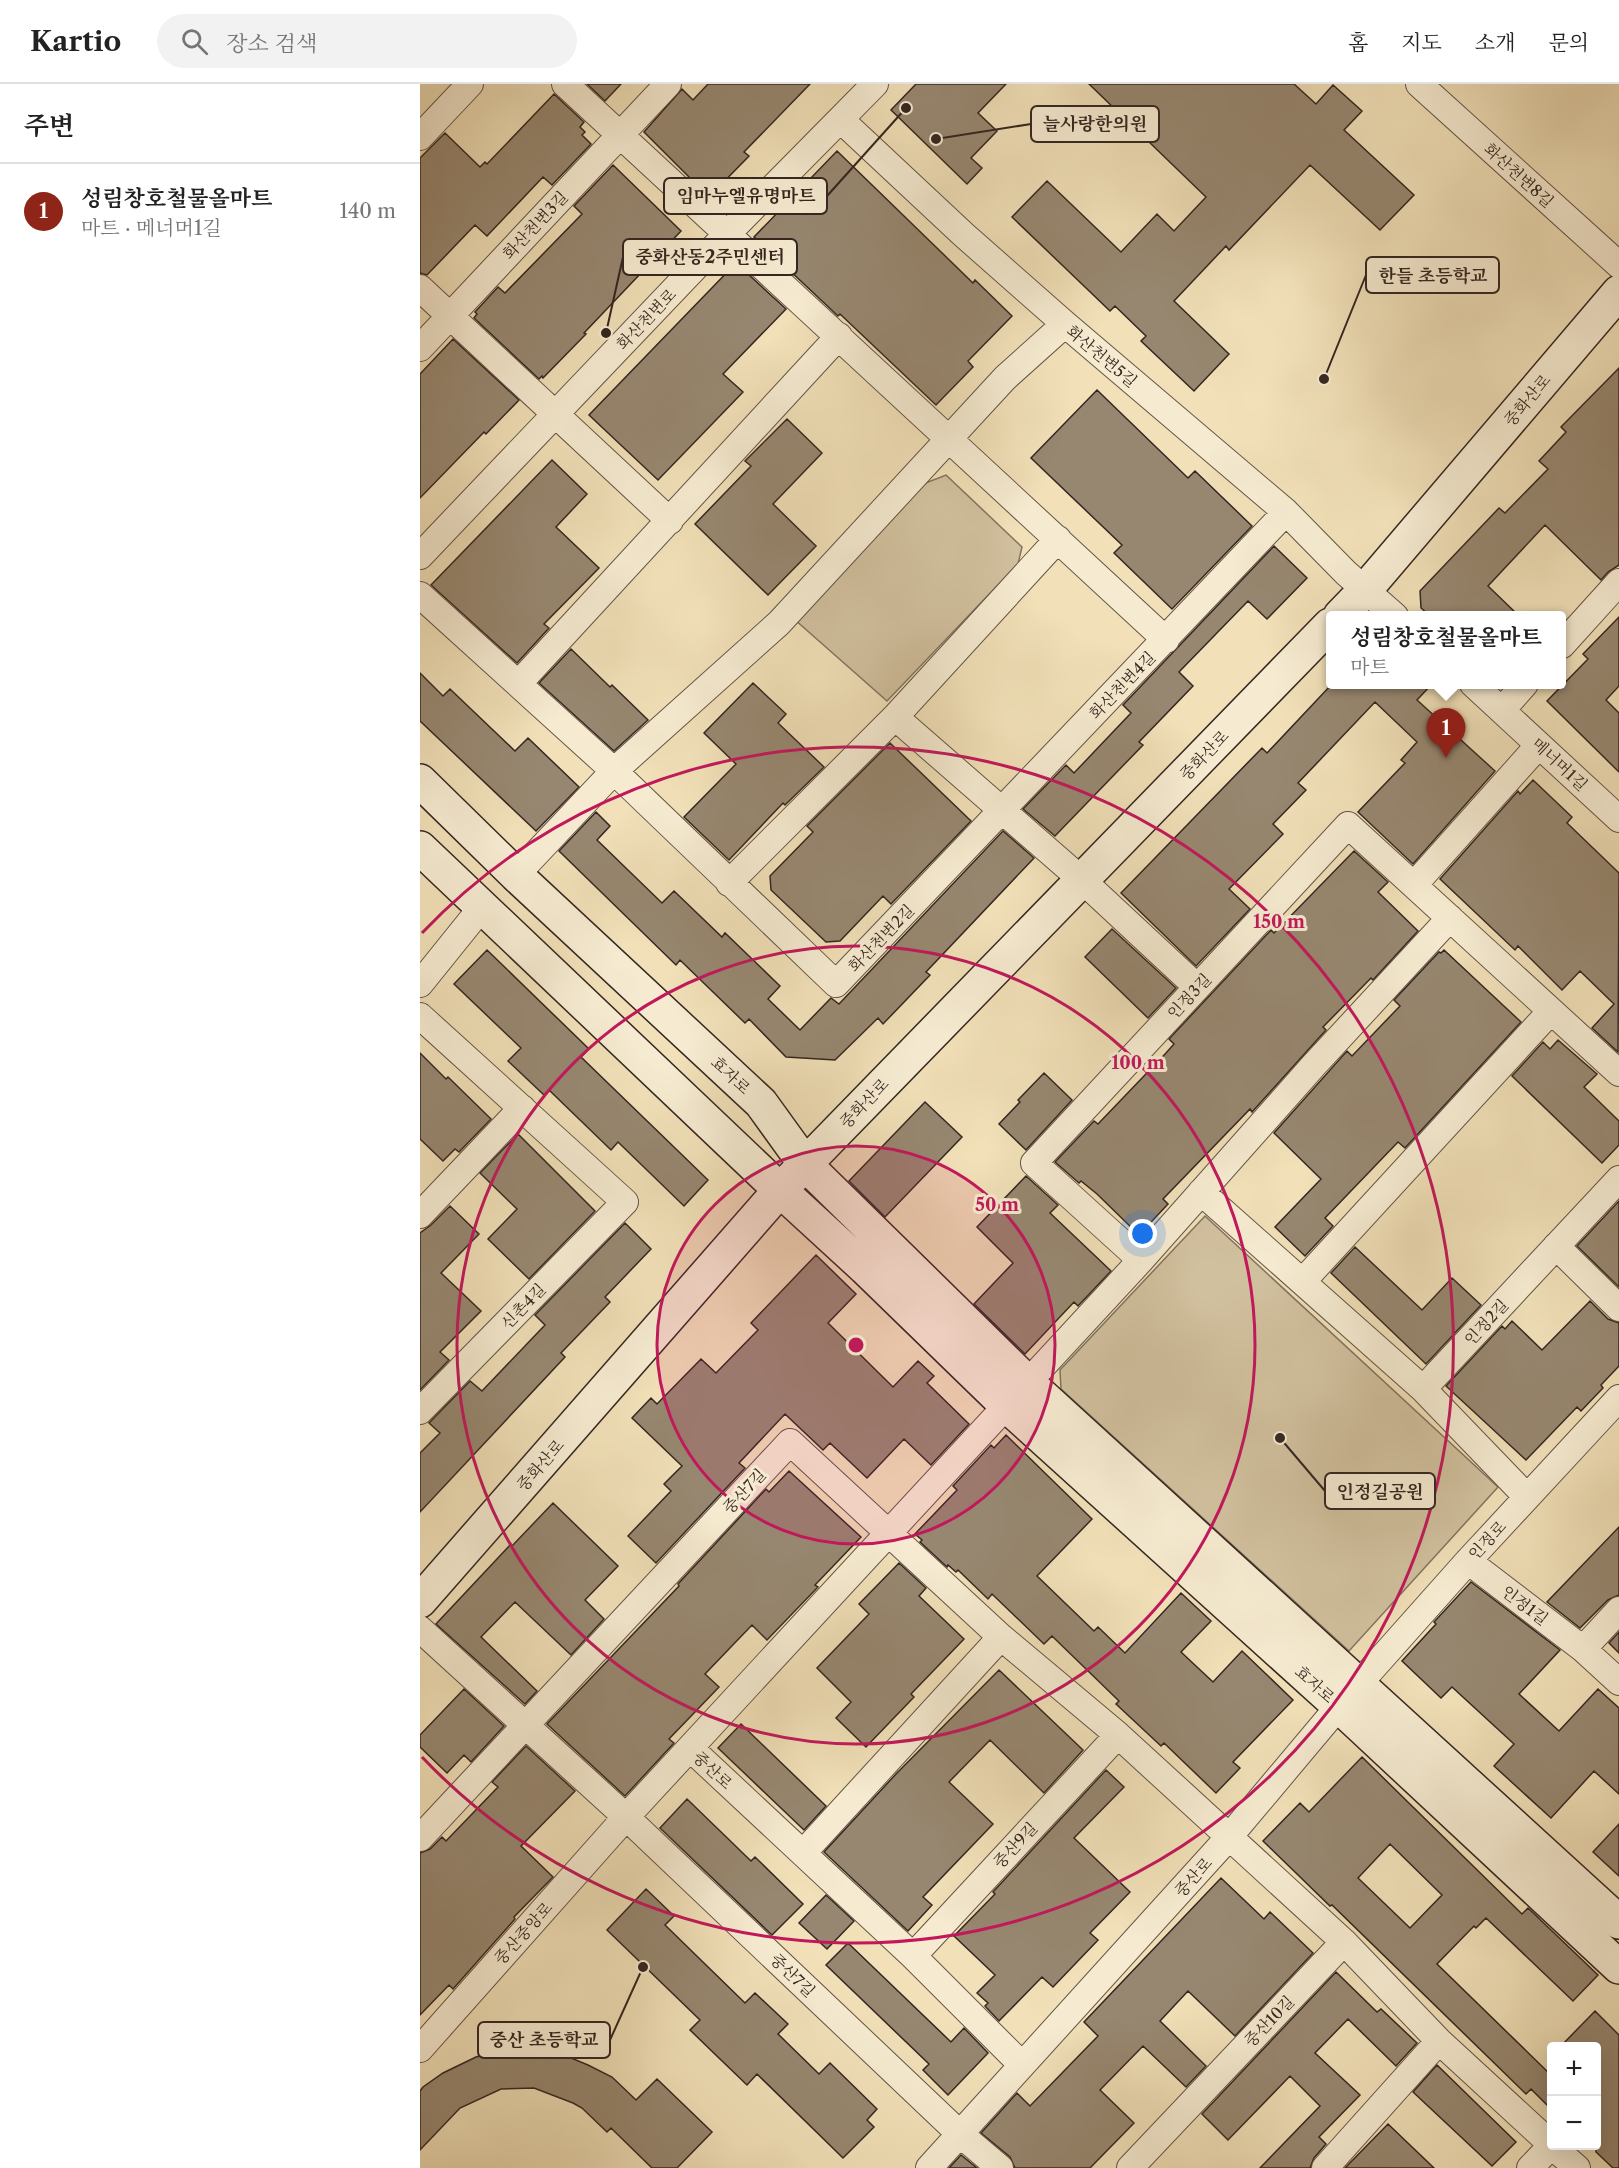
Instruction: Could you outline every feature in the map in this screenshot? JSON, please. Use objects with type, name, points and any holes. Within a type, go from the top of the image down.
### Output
[{"type":"street","points":[[420,137],[470,84]]},
{"type":"street","points":[[565,84],[727,234]]},
{"type":"street","name":"화산천변3길","points":[[420,348],[668,84]]},
{"type":"street","name":"화산천변로","points":[[420,556],[727,234],[875,84]]},
{"type":"street","name":"화산천변8길","points":[[1419,84],[1619,265]]},
{"type":"street","name":"화산천변5길","points":[[841,120],[964,235],[1065,324],[1286,512],[1346,573],[1366,589]]},
{"type":"street","name":"화산천변4길","points":[[727,234],[1166,640],[1002,811]]},
{"type":"street","points":[[420,288],[670,521]]},
{"type":"street","name":"중화산로","points":[[1344,611],[1366,589],[1619,292]]},
{"type":"street","points":[[516,875],[614,771],[779,623],[1005,378],[1065,324]]},
{"type":"street","points":[[519,683],[839,336]]},
{"type":"street","points":[[1166,640],[1286,512]]},
{"type":"street","points":[[729,883],[895,717],[1058,539]]},
{"type":"street","points":[[1366,589],[1391,611]]},
{"type":"street","points":[[1566,641],[1615,594]]},
{"type":"street","name":"화산천변2길","points":[[420,595],[614,771],[836,984],[1002,811]]},
{"type":"street","name":"중화산로","points":[[424,1590],[780,1190],[1326,629]]},
{"type":"street","name":"메너머1길","points":[[1479,689],[1619,819]]},
{"type":"street","points":[[1502,710],[1521,689]]},
{"type":"street","points":[[895,717],[1082,880],[1197,987]]},
{"type":"street","points":[[1414,885],[1539,745]]},
{"type":"street","name":"효자로","points":[[420,781],[516,875],[761,1103],[805,1164],[1017,1393]]},
{"type":"street","name":"인정3길","points":[[1141,1260],[1034,1163],[1348,825],[1619,1073]]},
{"type":"street","name":"효자로","points":[[420,848],[865,1268],[1017,1393],[1348,1695],[1619,1922]]},
{"type":"street","points":[[420,984],[482,907]]},
{"type":"street","points":[[626,1817],[1141,1260],[1314,1065],[1450,918]]},
{"type":"street","points":[[1303,1281],[1551,1011]]},
{"type":"street","points":[[420,1016],[522,1108],[420,1215]]},
{"type":"street","name":"신촌4길","points":[[420,1411],[625,1202],[522,1108]]},
{"type":"street","points":[[1616,1188],[1552,1251],[1619,1308]]},
{"type":"street","points":[[1201,1192],[1423,1389],[1527,1497]]},
{"type":"street","name":"인정2길","points":[[1423,1389],[1552,1251]]},
{"type":"street","name":"인정로","points":[[1348,1695],[1619,1398]]},
{"type":"street","name":"중산7길","points":[[420,1838],[790,1442],[889,1533]]},
{"type":"street","points":[[889,1533],[1001,1637],[1118,1735],[1344,1942],[1439,2041],[1551,2145],[1530,2168]]},
{"type":"street","name":"인정1길","points":[[1468,1561],[1583,1648],[1619,1682]]},
{"type":"street","points":[[1583,1648],[1619,1610]]},
{"type":"street","name":"중산7길","points":[[420,1629],[626,1817],[960,2134],[1000,2168]]},
{"type":"street","points":[[803,1853],[1001,1637]]},
{"type":"street","name":"효자로","points":[[1348,1695],[1619,1967]]},
{"type":"street","name":"중산로","points":[[929,2168],[1229,1838],[1348,1695]]},
{"type":"street","name":"중산9길","points":[[913,1956],[1118,1735]]},
{"type":"street","name":"중산로","points":[[690,1748],[913,1956],[1022,2065]]},
{"type":"street","name":"중산중앙로","points":[[420,2049],[626,1817]]},
{"type":"street","name":"중산10길","points":[[1130,2168],[1344,1942]]},
{"type":"street","points":[[1325,2168],[1439,2041]]},
{"type":"street","points":[[1557,2150],[1577,2168]]},
{"type":"shaded area","points":[[946,475],[1022,547],[1018,564],[887,701],[794,619],[918,486]]},
{"type":"shaded area","points":[[1205,1216],[1498,1487],[1349,1651],[1061,1389],[1060,1370]]},
{"type":"building","points":[[587,84],[621,84],[605,101]]},
{"type":"building","points":[[708,84],[810,84],[744,152],[749,156],[709,197],[644,132],[682,89],[693,100]]},
{"type":"building","points":[[916,84],[1006,84],[978,113],[997,131],[971,158],[982,168],[967,184],[891,110]]},
{"type":"building","points":[[1089,84],[1294,84],[1316,104],[1333,85],[1362,111],[1344,130],[1414,195],[1380,230],[1310,165],[1229,250],[1226,246],[1174,301],[1229,354],[1194,391],[1141,341],[1146,336],[1115,306],[1110,311],[1012,217],[1047,181],[1121,252],[1157,214],[1174,231],[1206,197]]},
{"type":"building","points":[[554,94],[584,122],[580,127],[585,132],[582,135],[591,144],[552,185],[543,177],[487,236],[475,225],[427,275],[420,273],[420,158],[445,133],[480,167],[485,162],[487,164]]},
{"type":"building","points":[[837,151],[973,283],[975,280],[1012,316],[968,361],[973,367],[936,405],[754,237]]},
{"type":"building","points":[[613,165],[681,231],[584,333],[586,334],[543,378],[542,376],[539,379],[474,318],[477,314],[475,312],[498,287],[505,293],[582,214],[574,206]]},
{"type":"building","points":[[736,263],[786,309],[723,374],[743,392],[658,480],[589,415]]},
{"type":"building","points":[[453,339],[519,400],[486,434],[484,432],[420,498],[420,374]]},
{"type":"building","points":[[1619,368],[1619,565],[1601,580],[1545,525],[1488,586],[1514,611],[1424,611],[1421,608],[1420,591],[1499,508],[1505,513],[1548,469],[1539,461],[1566,432],[1561,427]]},
{"type":"building","points":[[1097,390],[1188,478],[1195,471],[1252,526],[1172,609],[1114,553],[1122,545],[1031,458]]},
{"type":"building","points":[[787,419],[822,453],[773,504],[816,546],[768,595],[695,524],[751,466],[745,461]]},
{"type":"building","points":[[552,460],[587,494],[556,527],[599,568],[544,624],[549,628],[517,663],[431,585]]},
{"type":"building","points":[[1274,546],[1307,578],[1267,619],[1248,601],[1179,672],[1193,686],[1139,742],[1143,745],[1055,836],[1023,809],[1066,765],[1074,773],[1131,713],[1123,705]]},
{"type":"building","points":[[1619,617],[1619,686],[1606,700],[1619,713],[1619,772],[1547,701],[1559,689],[1566,689],[1566,682],[1588,659],[1583,654]]},
{"type":"building","points":[[571,649],[648,720],[614,751],[539,683]]},
{"type":"building","points":[[420,673],[443,696],[450,689],[515,751],[528,738],[579,787],[536,831],[420,721]]},
{"type":"building","points":[[753,683],[786,714],[778,723],[824,767],[785,805],[783,803],[729,860],[684,817],[736,764],[704,733]]},
{"type":"building","points":[[1327,689],[1427,689],[1417,700],[1495,771],[1413,864],[1358,812],[1405,763],[1401,760],[1417,742],[1375,702],[1298,783],[1306,790],[1273,824],[1283,834],[1229,889],[1250,909],[1196,966],[1121,893],[1262,748],[1267,753]]},
{"type":"building","points":[[890,743],[971,821],[891,904],[883,896],[840,941],[826,942],[771,890],[770,876],[813,832],[807,826]]},
{"type":"building","points":[[1533,780],[1572,817],[1567,823],[1619,873],[1618,1052],[1592,1028],[1614,1004],[1580,971],[1562,990],[1518,946],[1515,950],[1440,879],[1518,791],[1520,794]]},
{"type":"building","points":[[596,812],[610,826],[597,840],[662,903],[674,891],[722,937],[725,933],[780,986],[768,999],[800,1030],[831,998],[839,1004],[1003,831],[1034,858],[926,972],[930,975],[883,1024],[878,1018],[835,1060],[786,1057],[749,1019],[745,1023],[680,960],[676,965],[559,851]]},
{"type":"building","points":[[1354,851],[1388,882],[1378,892],[1418,931],[1373,980],[1371,978],[1323,1027],[1326,1030],[1252,1112],[1250,1109],[1163,1199],[1168,1204],[1139,1235],[1097,1194],[1081,1181],[1079,1183],[1055,1162],[1094,1121],[1098,1124],[1166,1053],[1174,1044],[1169,1039],[1271,930],[1274,933]]},
{"type":"building","points":[[1112,929],[1176,988],[1148,1018],[1085,957]]},
{"type":"building","points":[[487,950],[589,1049],[581,1057],[708,1180],[684,1206],[618,1142],[611,1150],[549,1090],[544,1095],[508,1061],[521,1048],[454,984]]},
{"type":"building","points":[[1444,950],[1521,1022],[1405,1148],[1398,1142],[1325,1218],[1333,1226],[1305,1256],[1275,1227],[1321,1179],[1274,1133],[1347,1051],[1352,1056],[1400,1006],[1394,1000],[1439,952]]},
{"type":"building","points":[[1558,1040],[1597,1074],[1584,1087],[1619,1121],[1619,1145],[1602,1163],[1512,1076],[1543,1042],[1550,1049]]},
{"type":"building","points":[[420,1053],[491,1119],[459,1152],[455,1149],[443,1161],[420,1139]]},
{"type":"building","points":[[1044,1073],[1072,1100],[1026,1150],[999,1124]]},
{"type":"building","points":[[925,1102],[962,1137],[885,1217],[849,1181]]},
{"type":"building","points":[[518,1134],[595,1211],[529,1279],[488,1239],[517,1209],[480,1173]]},
{"type":"building","points":[[1026,1176],[1058,1205],[1050,1213],[1111,1271],[1078,1306],[1074,1302],[1025,1354],[974,1304],[1013,1263],[977,1227]]},
{"type":"building","points":[[1619,1201],[1619,1287],[1577,1246]]},
{"type":"building","points":[[450,1206],[479,1234],[441,1273],[481,1311],[440,1352],[449,1360],[420,1390],[420,1233]]},
{"type":"building","points":[[625,1223],[651,1249],[605,1297],[610,1302],[561,1353],[565,1357],[420,1512],[420,1453],[440,1433],[429,1423],[470,1381],[482,1391],[545,1325],[535,1315]]},
{"type":"building","points":[[1355,1247],[1422,1310],[1452,1278],[1481,1305],[1426,1364],[1331,1273]]},
{"type":"building","points":[[816,1255],[856,1294],[828,1323],[893,1387],[918,1361],[934,1376],[927,1383],[969,1424],[931,1465],[904,1439],[867,1478],[830,1443],[823,1450],[785,1414],[739,1463],[745,1468],[656,1563],[628,1536],[671,1491],[664,1484],[682,1466],[632,1418],[651,1398],[657,1404],[701,1359],[716,1373],[758,1330],[751,1323]]},
{"type":"building","points":[[1590,1301],[1608,1319],[1619,1323],[1619,1366],[1601,1385],[1603,1388],[1581,1411],[1577,1407],[1526,1460],[1446,1386],[1502,1326],[1505,1329],[1512,1321],[1542,1350]]},
{"type":"building","points":[[1006,1435],[1092,1519],[1037,1576],[1094,1631],[1098,1627],[1125,1653],[1181,1593],[1211,1621],[1181,1652],[1213,1682],[1242,1651],[1293,1700],[1233,1762],[1240,1768],[1216,1793],[1164,1743],[1161,1746],[1116,1704],[1119,1701],[1052,1636],[1044,1644],[992,1594],[988,1599],[958,1570],[956,1572],[948,1565],[947,1567],[920,1542],[922,1540],[915,1534],[957,1490],[953,1486],[991,1445],[994,1448]]},
{"type":"building","points":[[789,1471],[861,1537],[815,1585],[818,1587],[767,1640],[752,1625],[705,1674],[719,1687],[669,1739],[674,1743],[625,1796],[547,1724],[679,1586],[678,1584],[766,1489],[769,1492]]},
{"type":"building","points":[[553,1503],[618,1566],[585,1600],[604,1619],[571,1655],[515,1602],[481,1637],[537,1691],[525,1704],[436,1624]]},
{"type":"building","points":[[1619,1527],[1619,1595],[1608,1600],[1580,1628],[1547,1602]]},
{"type":"building","points":[[899,1563],[926,1588],[919,1596],[964,1639],[911,1694],[914,1697],[866,1747],[836,1718],[851,1702],[817,1668],[869,1614],[859,1604]]},
{"type":"building","points":[[1471,1582],[1560,1650],[1519,1694],[1559,1731],[1598,1689],[1619,1708],[1619,1794],[1594,1771],[1551,1818],[1494,1766],[1514,1744],[1452,1687],[1441,1698],[1402,1661]]},
{"type":"building","points":[[1619,1632],[1619,1653],[1609,1643]]},
{"type":"building","points":[[999,1670],[1083,1750],[1044,1793],[990,1740],[949,1782],[993,1824],[923,1897],[932,1905],[908,1931],[824,1852],[896,1774]]},
{"type":"building","points":[[464,1689],[504,1726],[471,1762],[464,1755],[447,1773],[420,1747],[420,1735]]},
{"type":"building","points":[[741,1724],[826,1806],[804,1830],[718,1748]]},
{"type":"building","points":[[526,1746],[575,1791],[521,1846],[553,1877],[514,1917],[515,1919],[453,1989],[449,1985],[420,2015],[420,1853],[430,1849],[442,1837],[446,1841],[498,1787],[492,1782]]},
{"type":"building","points":[[1362,1757],[1522,1914],[1528,1908],[1598,1975],[1573,2001],[1486,1918],[1476,1928],[1474,1926],[1437,1964],[1547,2071],[1547,2105],[1531,2089],[1526,2094],[1263,1841],[1300,1803],[1309,1812]],"holes":[[[1390,1844],[1442,1895],[1410,1928],[1358,1878]]]},
{"type":"building","points":[[1106,1770],[1124,1787],[1074,1838],[1130,1892],[1090,1933],[1098,1940],[1053,1987],[1042,1977],[999,2021],[985,2006],[988,2003],[977,1993],[995,1975],[954,1936],[995,1894],[993,1892]]},
{"type":"building","points":[[687,1799],[751,1861],[755,1857],[803,1904],[772,1935],[660,1828]]},
{"type":"building","points":[[1619,1824],[1619,1876],[1593,1852]]},
{"type":"building","points":[[1221,1878],[1264,1919],[1270,1912],[1313,1953],[1235,2036],[1188,1991],[1160,2021],[1206,2066],[1186,2087],[1143,2046],[1100,2090],[1134,2123],[1090,2168],[1015,2168],[1010,2157],[981,2133],[1017,2093],[1030,2106],[1098,2036],[1084,2022]]},
{"type":"building","points":[[646,1889],[674,1916],[665,1925],[745,2003],[755,1993],[788,2024],[778,2034],[819,2074],[830,2063],[877,2109],[867,2120],[874,2127],[843,2158],[757,2074],[747,2085],[721,2060],[690,2030],[700,2020],[607,1930]]},
{"type":"building","points":[[826,1895],[854,1921],[827,1949],[799,1923]]},
{"type":"building","points":[[848,1943],[951,2042],[964,2028],[988,2053],[948,2095],[923,2070],[929,2064],[826,1965]]},
{"type":"building","points":[[1336,1972],[1377,2012],[1381,2009],[1417,2043],[1396,2066],[1348,2019],[1315,2053],[1360,2095],[1319,2137],[1326,2144],[1314,2158],[1310,2168],[1260,2168],[1320,2106],[1290,2076],[1228,2140],[1202,2114]]},
{"type":"building","points":[[1595,2011],[1619,2035],[1619,2168],[1613,2168],[1596,2152],[1596,2150],[1601,2150],[1601,2042],[1565,2042]]},
{"type":"building","points":[[532,2050],[559,2053],[588,2065],[612,2077],[636,2100],[657,2079],[712,2132],[677,2168],[652,2168],[611,2128],[607,2132],[582,2108],[573,2103],[534,2088],[501,2089],[460,2108],[420,2150],[420,2091],[423,2087],[443,2073],[476,2057],[499,2051]]},
{"type":"building","points":[[1437,2065],[1516,2142],[1492,2166],[1413,2092]]},
{"type":"building","points":[[1388,2124],[1434,2168],[1345,2168]]},
{"type":"building","points":[[961,2155],[977,2168],[949,2168]]},
{"type":"place","name":"임마누엘유명마트","points":[[906,108]]},
{"type":"place","name":"늘사랑한의원","points":[[936,139]]},
{"type":"place","name":"중화산동2주민센터","points":[[606,333]]},
{"type":"place","name":"한들 초등학교","points":[[1324,379]]},
{"type":"place","name":"성림창호철물올마트","points":[[1446,758]]},
{"type":"place","name":"인정길공원","points":[[1280,1438]]},
{"type":"place","name":"중산 초등학교","points":[[643,1967]]}]
